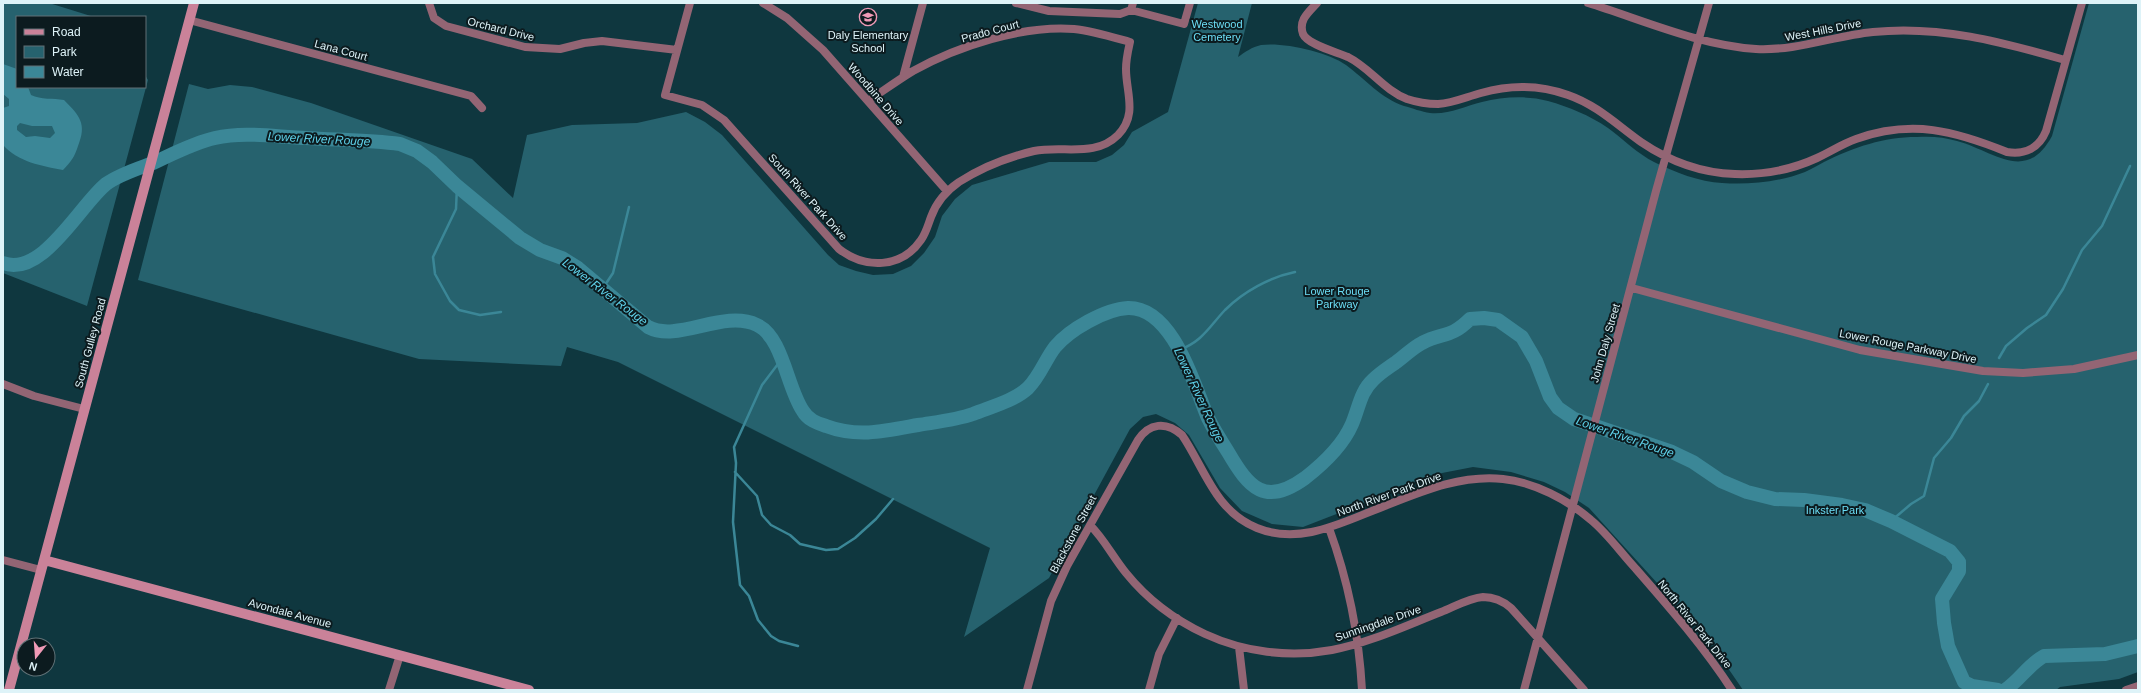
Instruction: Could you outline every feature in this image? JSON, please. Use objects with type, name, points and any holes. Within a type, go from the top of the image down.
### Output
[{"type":"street","name":"South Gulley Road","points":[[9,690],[194,3]]},
{"type":"street","name":"Orchard Drive","points":[[429,3],[434,18],[446,26],[536,50],[560,50],[584,43],[602,41],[677,50]]},
{"type":"street","points":[[677,50],[690,3]]},
{"type":"street","name":"Woodbine Drive","points":[[763,3],[787,18],[804,32],[868,101],[947,191]]},
{"type":"street","points":[[903,77],[923,3]]},
{"type":"street","points":[[1016,3],[1062,12],[1120,14],[1132,7],[1184,24],[1190,3]]},
{"type":"street","points":[[1317,3],[1303,20],[1302,29],[1305,38],[1310,42],[1351,59],[1395,93],[1407,99],[1435,104],[1447,103],[1503,89],[1527,88],[1552,90],[1597,108],[1641,142],[1667,157],[1686,165],[1710,171],[1734,174],[1763,173],[1802,164],[1867,135],[1913,128],[1953,132],[2007,152],[2023,152],[2035,147],[2044,136],[2082,3]]},
{"type":"street","name":"West Hills Drive","points":[[1588,3],[1700,38],[1744,47],[1774,49],[1799,47],[1872,32],[1929,30],[1980,37],[2065,60]]},
{"type":"street","name":"John Daly Street","points":[[1524,690],[1587,450],[1709,3]]},
{"type":"street","name":"Lana Court","points":[[189,20],[471,96],[482,108]]},
{"type":"street","name":"Prado Court","points":[[868,101],[903,77],[963,49],[994,39],[1025,32],[1075,30],[1130,42]]},
{"type":"street","name":"South River Park Drive","points":[[677,50],[665,95],[702,105],[724,120],[839,249],[860,261],[870,264],[884,263],[898,259],[910,252],[922,238],[935,208],[947,191],[975,173],[1018,156],[1050,149],[1091,149],[1112,140],[1125,126],[1130,111],[1126,68],[1130,42]]},
{"type":"street","name":"Lower Rouge Parkway Drive","points":[[1632,288],[1860,350],[1983,371],[2023,373],[2074,369],[2138,355]]},
{"type":"street","points":[[3,384],[34,396],[84,409]]},
{"type":"street","name":"Blackstone Street","points":[[1027,690],[1051,601],[1090,525],[1142,434],[1151,427],[1161,425],[1172,428],[1179,433]]},
{"type":"street","name":"North River Park Drive","points":[[1179,433],[1218,498],[1230,511],[1246,522],[1265,531],[1285,534],[1307,533],[1329,528],[1427,489],[1455,482],[1483,478],[1505,479],[1529,484],[1551,494],[1591,520],[1652,587],[1702,646],[1732,690]]},
{"type":"street","name":"Sunningdale Drive","points":[[1090,525],[1098,533],[1135,583],[1162,608],[1205,634],[1239,646],[1270,652],[1300,654],[1331,650],[1357,643],[1473,599],[1484,597],[1497,599],[1507,604],[1584,690]]},
{"type":"street","points":[[1329,528],[1347,583],[1357,643],[1362,690]]},
{"type":"street","points":[[3,560],[41,570]]},
{"type":"street","name":"Avondale Avenue","points":[[44,560],[400,655],[498,686],[529,690]]},
{"type":"street","points":[[1149,690],[1159,654],[1177,618]]},
{"type":"street","points":[[1239,646],[1244,690]]},
{"type":"street","points":[[389,690],[400,655]]},
{"type":"street","points":[[2126,690],[2138,686]]},
{"type":"green space","points":[[3,3],[49,3],[91,16],[16,16],[16,88],[146,88],[87,306],[3,273]]},
{"type":"green space","name":"Lower Rouge Parkway","points":[[1198,3],[1252,3],[1238,57],[1252,48],[1271,44],[1317,52],[1338,60],[1346,65],[1388,99],[1404,106],[1430,113],[1443,113],[1482,102],[1506,98],[1523,97],[1548,101],[1594,119],[1642,155],[1670,169],[1705,181],[1742,184],[1785,178],[1808,171],[1858,147],[1905,137],[1942,138],[1957,141],[2009,160],[2020,161],[2031,158],[2042,150],[2052,136],[2089,3],[2138,3],[2138,672],[2119,679],[2060,687],[2056,690],[1743,690],[1708,639],[1589,508],[1565,492],[1544,482],[1511,472],[1473,467],[1442,473],[1303,527],[1272,524],[1242,511],[1220,488],[1189,435],[1175,423],[1156,414],[1143,417],[1130,429],[1049,578],[964,637],[990,548],[618,362],[567,347],[561,366],[419,359],[138,280],[189,84],[208,89],[230,85],[252,87],[311,103],[472,159],[513,198],[527,135],[572,125],[637,123],[686,112],[705,122],[722,135],[828,255],[839,265],[873,275],[893,274],[911,266],[924,253],[935,237],[942,216],[955,199],[972,185],[1049,162],[1096,162],[1112,155],[1124,145],[1132,132],[1168,112]]},
{"type":"green space","points":[[146,77],[148,80],[146,87]]},
{"type":"water","points":[[3,64],[16,69],[16,88],[28,88],[31,95],[35,97],[64,100],[78,116],[82,126],[81,138],[74,156],[63,170],[39,165],[23,159],[16,156],[3,145],[3,108],[9,106],[9,99],[3,94]],"holes":[[[20,123],[32,126],[52,126],[55,133],[50,138],[35,136],[26,137],[17,130],[17,126]]]},
{"type":"waterway","name":"Lower River Rouge","points":[[3,263],[18,265],[32,260],[46,250],[96,194],[111,180],[207,140],[226,136],[260,135],[400,144],[417,151],[432,162],[457,186],[520,238],[540,250],[562,258],[578,268],[648,327],[660,331],[673,331],[730,321],[744,321],[757,325],[766,331],[779,351],[797,401],[805,414],[816,422],[838,430],[861,433],[946,421],[973,414],[1002,403],[1016,397],[1028,388],[1055,347],[1061,340],[1078,327],[1098,316],[1119,309],[1128,308],[1144,311],[1158,320],[1180,350],[1208,418],[1236,465],[1251,484],[1259,489],[1269,492],[1279,491],[1291,487],[1319,467],[1338,447],[1348,432],[1365,390],[1378,375],[1415,347],[1429,340],[1457,330],[1470,319],[1484,318],[1498,320],[1522,337],[1536,361],[1550,397],[1558,408],[1574,419],[1672,452],[1693,462],[1721,481],[1747,492],[1775,499],[1804,500],[1842,505],[1865,510],[1891,521],[1950,551],[1959,562],[1959,571],[1942,599],[1948,646],[1964,682],[1972,686],[1998,690]]},
{"type":"waterway","points":[[1999,358],[2006,346],[2027,328],[2046,315],[2063,289],[2082,250],[2102,226],[2130,166]]},
{"type":"waterway","points":[[457,186],[456,209],[433,257],[435,274],[450,301],[459,310],[480,315],[501,312]]},
{"type":"waterway","points":[[603,288],[613,273],[629,207]]},
{"type":"waterway","points":[[1179,350],[1200,338],[1232,303],[1248,291],[1267,281],[1295,272]]},
{"type":"waterway","points":[[781,360],[762,385],[734,447],[736,463],[733,522],[740,585],[749,596],[758,620],[771,636],[779,641],[798,646]]},
{"type":"waterway","points":[[1891,521],[1911,504],[1924,496],[1934,458],[1951,438],[1964,416],[1979,401],[1988,384]]},
{"type":"waterway","points":[[735,472],[757,496],[762,515],[771,525],[790,535],[800,544],[826,550],[838,549],[855,538],[876,519],[893,499]]},
{"type":"waterway","name":"Lower River Rouge","points":[[2005,690],[2044,656],[2105,654],[2138,646]]},
{"type":"waterway","name":"Lower River Rouge","points":[[1963,690],[1964,682]]},
{"type":"place","name":"Daly Elementary School","points":[[868,17]]},
{"type":"park label","name":"Westwood Cemetery","points":[[1217,30]]},
{"type":"park label","name":"Inkster Park","points":[[1835,510]]}]
